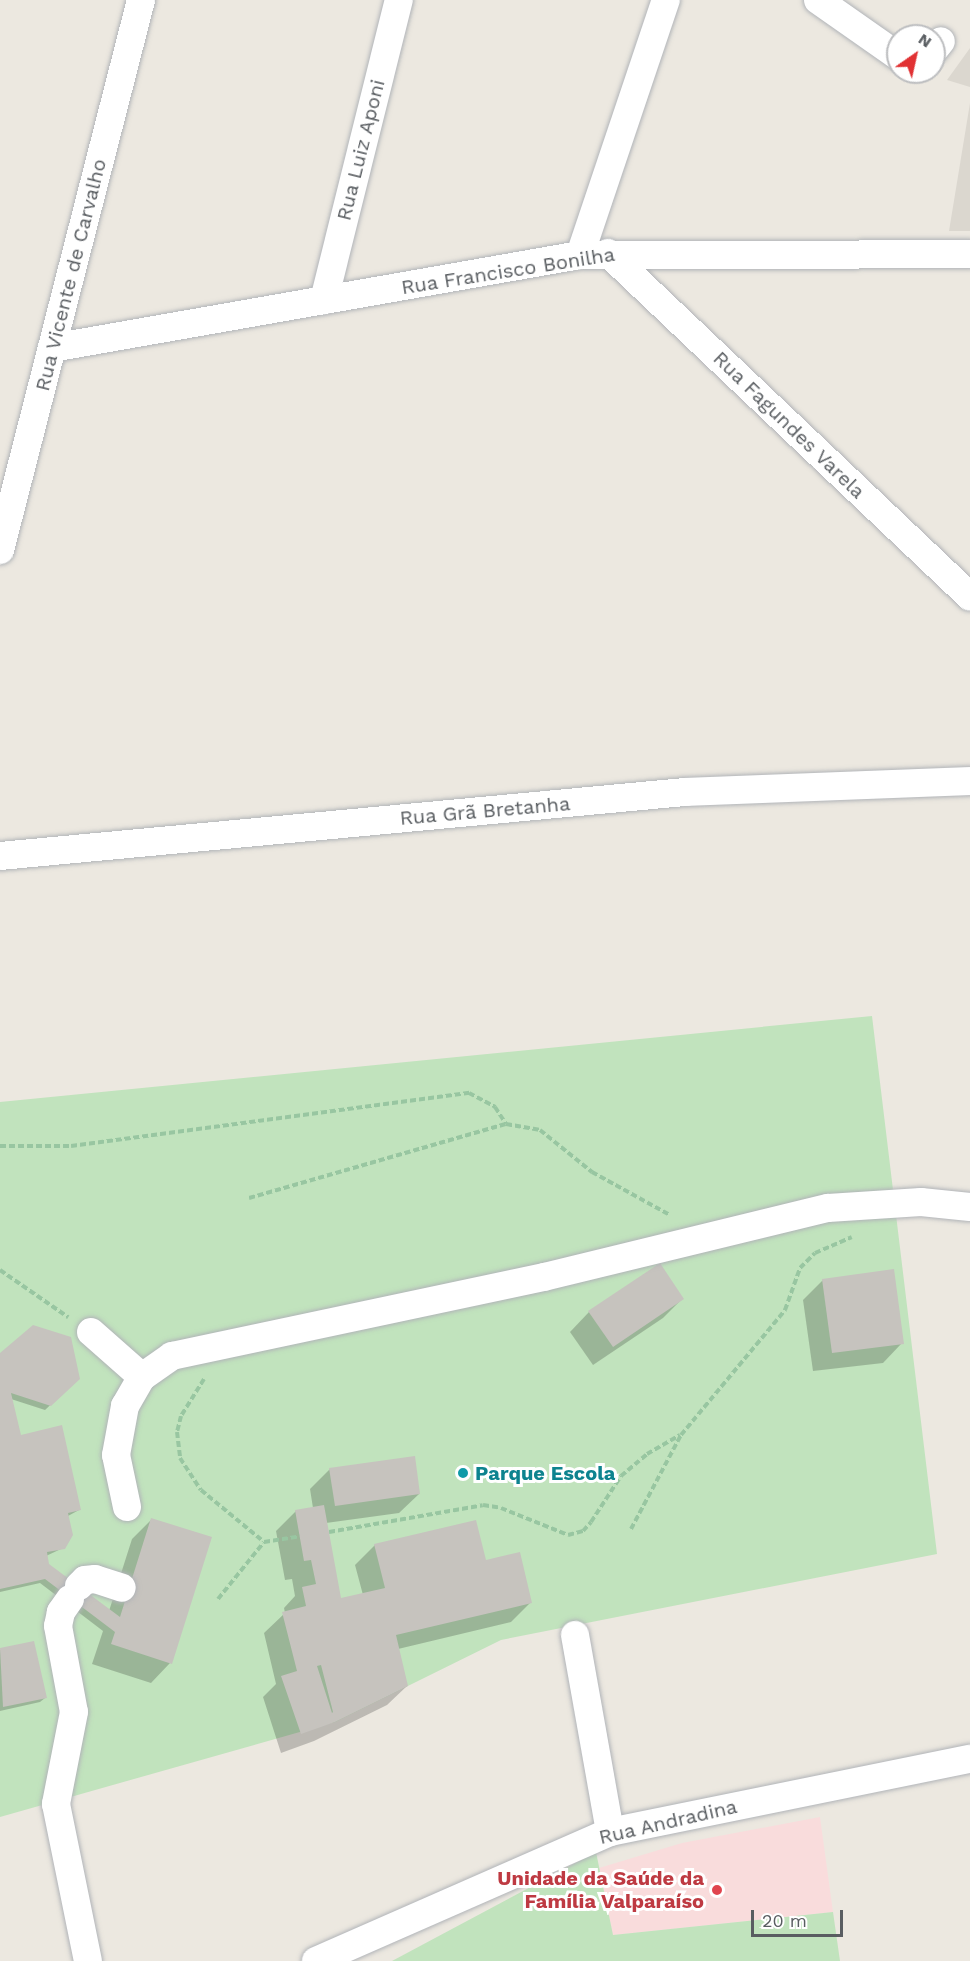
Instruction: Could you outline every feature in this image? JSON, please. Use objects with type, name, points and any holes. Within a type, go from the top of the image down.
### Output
[{"type":"street","name":"Rua Vicente de Carvalho","points":[[0,550],[141,0]]},
{"type":"street","name":"Rua Luiz Aponi","points":[[324,300],[399,0]]},
{"type":"street","points":[[580,255],[666,0]]},
{"type":"street","points":[[818,0],[886,48]]},
{"type":"street","name":"Rua Francisco Bonilha","points":[[52,348],[580,255],[608,253],[970,254]]},
{"type":"street","name":"Rua Fagundes Varela","points":[[608,253],[970,597]]},
{"type":"street","name":"Rua Grã Bretanha","points":[[0,856],[685,792],[970,781]]},
{"type":"street","points":[[127,1507],[116,1455],[125,1406],[142,1377],[172,1356],[544,1276],[828,1208],[882,1203],[970,1207]]},
{"type":"street","points":[[91,1332],[142,1377]]},
{"type":"street","points":[[88,1961],[56,1804],[74,1712],[58,1626],[61,1612],[85,1580],[95,1579],[122,1587]]},
{"type":"street","points":[[574,1635],[610,1832]]},
{"type":"street","name":"Rua Andradina","points":[[317,1961],[610,1832],[970,1759]]},
{"type":"path","points":[[0,1146],[70,1146],[469,1093],[495,1107],[506,1124]]},
{"type":"path","points":[[249,1198],[506,1124],[540,1130],[620,1190],[711,1235]]},
{"type":"path","points":[[631,1529],[681,1435],[785,1310],[794,1276],[806,1260],[854,1235],[882,1203]]},
{"type":"path","points":[[0,1270],[91,1332]]},
{"type":"path","points":[[219,1346],[212,1365],[181,1416],[177,1431],[180,1458],[201,1490],[264,1542]]},
{"type":"path","points":[[329,1532],[483,1505],[501,1508],[568,1535],[583,1531],[621,1476],[647,1454],[681,1435]]},
{"type":"path","points":[[218,1599],[264,1542],[300,1536]]},
{"type":"shaded area","points":[[970,48],[970,87],[947,80]]},
{"type":"shaded area","points":[[970,103],[970,231],[949,231]]},
{"type":"shaded area","name":"Unidade da Saúde da Família Valparaíso","points":[[820,1817],[833,1912],[613,1935],[599,1868],[682,1843]]},
{"type":"green space","name":"Parque Escola","points":[[872,1016],[937,1554],[501,1640],[335,1722],[0,1817],[0,1102]]},
{"type":"green space","points":[[596,1852],[613,1935],[833,1912],[840,1961],[392,1961]]},
{"type":"building","points":[[660,1263],[684,1299],[613,1347],[588,1311]]},
{"type":"building","points":[[894,1269],[904,1344],[832,1353],[822,1279]]},
{"type":"building","points":[[33,1325],[71,1337],[80,1379],[51,1406],[11,1393],[21,1435],[62,1425],[81,1510],[68,1513],[73,1535],[65,1549],[47,1552],[49,1564],[120,1617],[151,1518],[212,1537],[172,1664],[111,1644],[115,1632],[45,1579],[0,1589],[0,1353]]},
{"type":"building","points":[[415,1456],[420,1494],[335,1506],[329,1468]]},
{"type":"building","points":[[324,1505],[341,1598],[385,1588],[374,1544],[476,1520],[486,1560],[520,1552],[532,1603],[396,1635],[408,1686],[335,1722],[301,1734],[281,1676],[297,1671],[282,1612],[306,1606],[302,1587],[316,1584],[311,1560],[304,1561],[295,1510]],"holes":[[[321,1665],[332,1713],[317,1666]]]},
{"type":"building","points":[[34,1641],[47,1698],[3,1707],[0,1648]]},
{"type":"place","name":"Parque Escola","points":[[463,1473]]},
{"type":"place","name":"Unidade da Saúde da Família Valparaíso","points":[[717,1890]]}]
